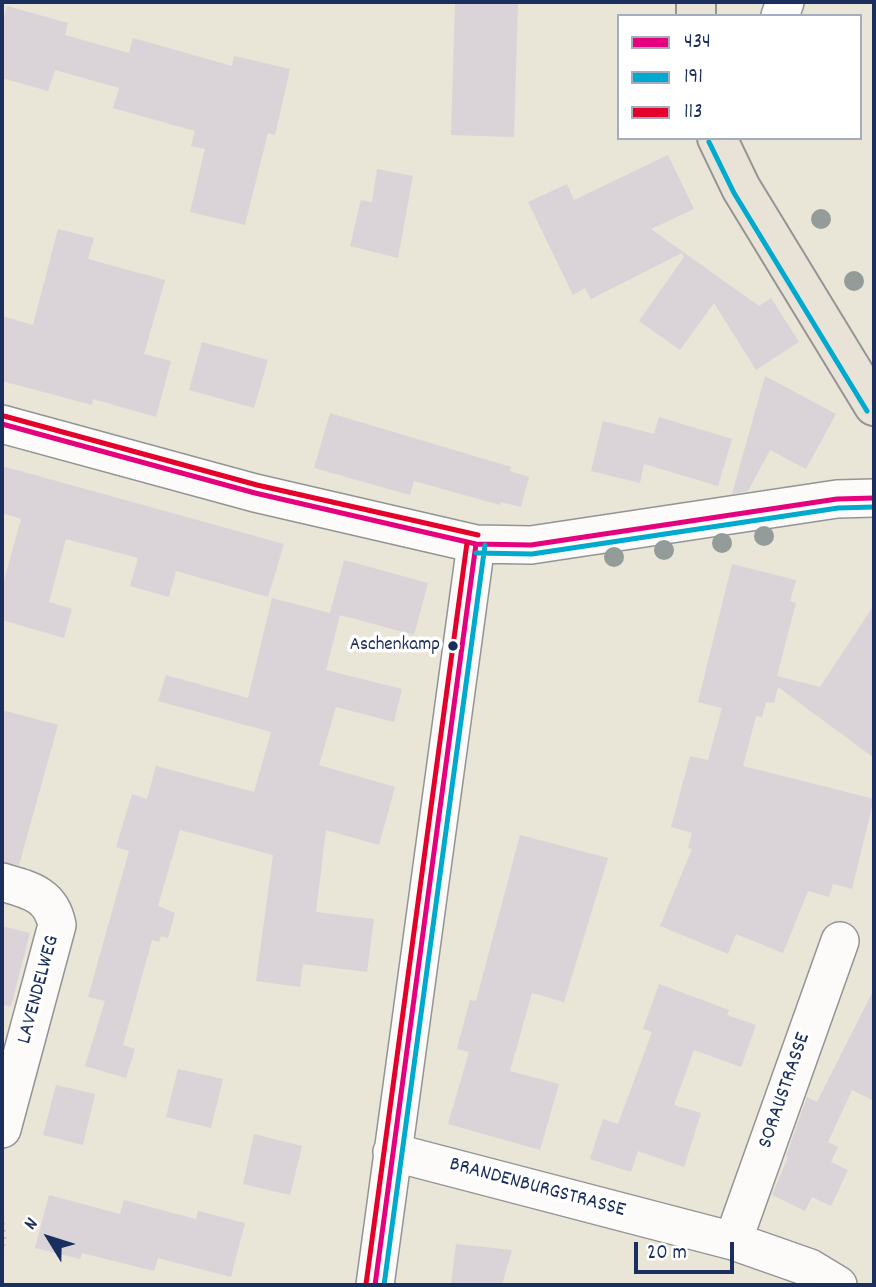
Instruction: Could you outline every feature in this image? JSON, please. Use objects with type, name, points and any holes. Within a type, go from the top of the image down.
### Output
[{"type":"main road","points":[[718,140],[741,188],[874,406]]},
{"type":"street","points":[[2,424],[255,493],[476,544],[531,545],[837,499],[874,498]]},
{"type":"street","points":[[375,1285],[476,544]]},
{"type":"street","name":"LAVENDELWEG","points":[[2,882],[43,898],[54,908],[57,925],[2,1129]]},
{"type":"street","name":"SORAUSTRASSE","points":[[733,1241],[840,941]]},
{"type":"street","name":"BRANDENBURGSTRASSE","points":[[392,1152],[733,1241],[810,1268],[838,1285]]},
{"type":"path","points":[[2,1216],[2,1251]]},
{"type":"building","points":[[455,2],[518,2],[514,137],[451,135]]},
{"type":"building","points":[[7,6],[68,23],[65,35],[129,53],[133,38],[232,66],[234,56],[290,69],[275,135],[268,133],[245,225],[190,212],[205,149],[191,146],[195,131],[113,108],[119,88],[55,70],[48,91],[2,78],[2,25]]},
{"type":"building","points":[[668,155],[694,209],[651,229],[759,306],[771,298],[799,342],[756,370],[714,303],[680,350],[639,321],[684,257],[682,253],[591,299],[585,288],[573,295],[528,202],[567,184],[574,200]]},
{"type":"building","points":[[377,169],[413,176],[398,258],[350,246],[361,200],[372,202]]},
{"type":"building","points":[[58,229],[94,238],[88,259],[165,280],[144,354],[171,361],[156,417],[93,399],[92,405],[2,381],[2,316],[33,325]]},
{"type":"building","points":[[202,342],[268,360],[254,408],[189,390]]},
{"type":"building","points":[[765,376],[836,414],[806,469],[770,450],[748,491],[732,494]]},
{"type":"building","points":[[330,413],[511,467],[510,471],[529,477],[521,507],[501,502],[500,505],[414,481],[410,495],[314,468]]},
{"type":"building","points":[[659,417],[732,439],[718,486],[644,464],[640,483],[591,471],[603,421],[654,434]]},
{"type":"building","points":[[2,466],[284,544],[268,597],[176,571],[169,597],[130,586],[138,558],[66,539],[49,602],[72,609],[64,638],[2,620],[2,588],[21,519],[2,513]]},
{"type":"building","points":[[344,560],[428,583],[414,635],[340,615],[326,670],[402,689],[394,722],[336,707],[319,765],[395,787],[379,845],[326,830],[316,912],[374,919],[367,972],[303,964],[300,987],[256,981],[273,855],[180,830],[158,906],[175,913],[168,938],[161,936],[159,942],[152,940],[123,1045],[135,1049],[126,1078],[85,1066],[105,1001],[88,997],[129,851],[116,847],[132,794],[147,799],[156,766],[254,792],[271,732],[158,701],[166,675],[248,698],[272,598],[330,613]]},
{"type":"building","points":[[732,564],[796,580],[790,601],[796,603],[777,676],[820,687],[874,605],[874,758],[778,687],[774,703],[766,702],[762,717],[756,716],[743,766],[874,799],[852,889],[833,884],[829,897],[808,891],[783,953],[736,934],[728,954],[660,926],[692,849],[688,848],[692,833],[671,827],[690,756],[708,760],[722,708],[698,702]]},
{"type":"building","points":[[2,710],[58,725],[19,865],[2,862]]},
{"type":"building","points":[[520,835],[608,858],[564,1002],[532,993],[510,1071],[559,1084],[540,1150],[448,1124],[469,1052],[457,1049],[470,1000],[476,1001]]},
{"type":"building","points":[[2,926],[30,933],[11,1006],[2,1005]]},
{"type":"building","points":[[659,984],[729,1010],[727,1015],[756,1025],[741,1067],[694,1050],[674,1105],[701,1113],[684,1167],[638,1151],[631,1172],[590,1159],[603,1119],[618,1124],[652,1032],[643,1029]]},
{"type":"building","points":[[874,989],[874,1101],[852,1090],[828,1142],[838,1147],[831,1162],[848,1170],[831,1206],[812,1197],[805,1211],[772,1195],[788,1157],[786,1156],[807,1097],[817,1102]]},
{"type":"building","points":[[178,1069],[223,1079],[211,1128],[166,1117]]},
{"type":"building","points":[[56,1085],[95,1094],[83,1145],[43,1135]]},
{"type":"building","points":[[254,1134],[302,1146],[290,1195],[243,1184]]},
{"type":"building","points":[[49,1195],[120,1214],[124,1200],[196,1219],[198,1211],[245,1223],[231,1277],[158,1258],[154,1271],[82,1253],[80,1259],[35,1248]]},
{"type":"building","points":[[456,1244],[512,1250],[502,1285],[451,1285]]},
{"type":"transit line","name":"191","points":[[709,142],[734,193],[867,411]]},
{"type":"transit line","name":"113","points":[[4,416],[257,485],[478,535]]},
{"type":"transit line","name":"434","points":[[2,424],[255,493],[476,544],[531,545],[837,499],[874,498]]},
{"type":"transit line","name":"191","points":[[476,553],[532,554],[838,508],[874,507]]},
{"type":"transit line","name":"113","points":[[366,1284],[467,543]]},
{"type":"transit line","name":"434","points":[[375,1285],[476,544]]},
{"type":"transit line","name":"191","points":[[384,1285],[485,545]]},
{"type":"place","name":"Aschenkamp","points":[[453,646]]}]
